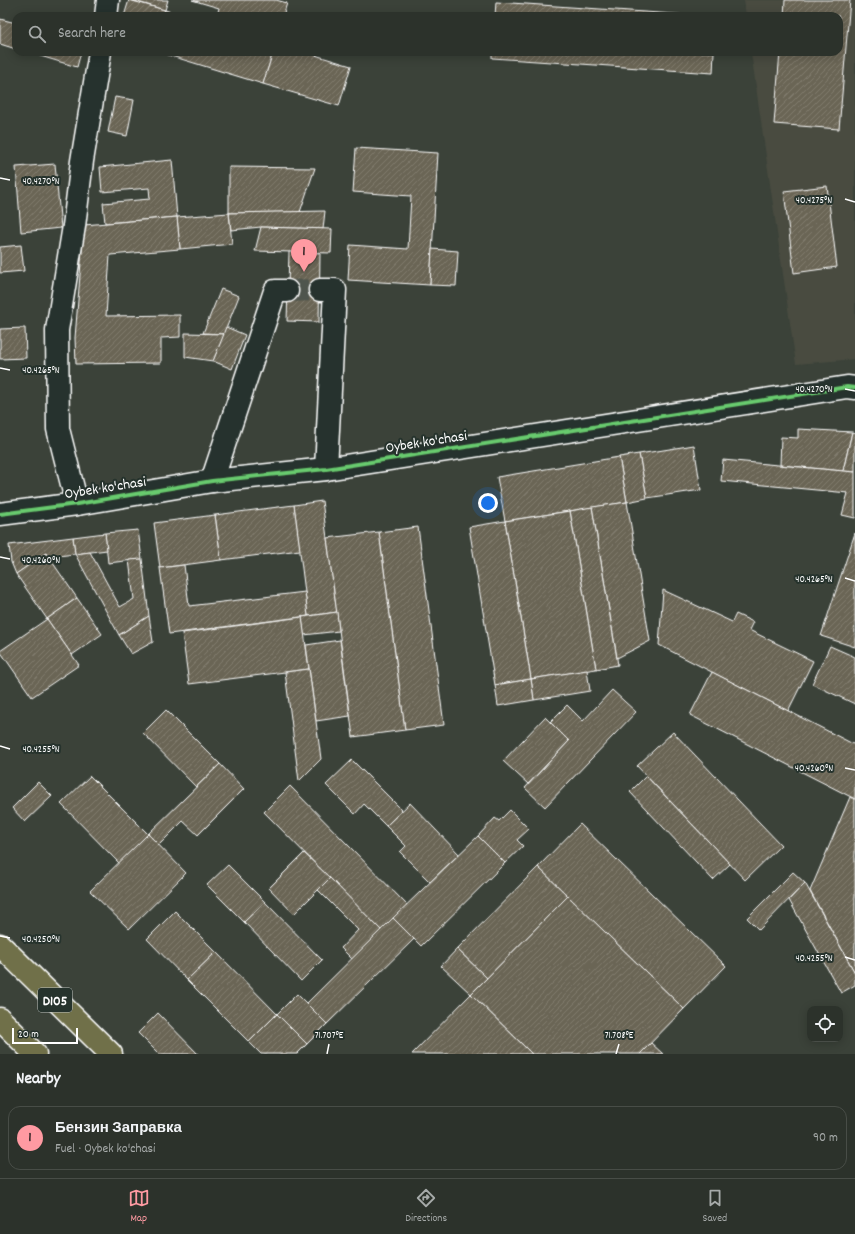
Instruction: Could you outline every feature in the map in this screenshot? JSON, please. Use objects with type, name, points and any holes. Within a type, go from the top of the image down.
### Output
[{"type":"highway","name":"D105","points":[[0,945],[111,1054]]},
{"type":"highway","points":[[0,1019],[35,1054]]},
{"type":"street","points":[[106,12],[108,0]]},
{"type":"street","points":[[77,504],[58,429],[57,330],[99,56]]},
{"type":"street","points":[[320,290],[335,290],[326,469]]},
{"type":"street","points":[[212,481],[275,291],[287,291]]},
{"type":"street","name":"Oybek ko'chasi","points":[[0,514],[77,504],[212,481],[326,469],[847,388],[855,388]]},
{"type":"shaded area","points":[[744,0],[855,0],[855,359],[796,364],[752,56],[843,56],[843,12],[746,12]]},
{"type":"building","points":[[129,0],[165,10],[164,12],[125,12]]},
{"type":"building","points":[[131,0],[168,0],[165,10]]},
{"type":"building","points":[[192,0],[276,0],[287,3],[284,12],[218,12],[219,8]]},
{"type":"building","points":[[785,0],[850,0],[839,129],[774,124],[780,56],[843,56],[843,12],[784,12]]},
{"type":"building","points":[[496,2],[645,12],[495,12]]},
{"type":"building","points":[[0,19],[12,22],[12,48],[0,44]]},
{"type":"building","points":[[40,56],[80,56],[77,67]]},
{"type":"building","points":[[171,56],[272,56],[263,84]]},
{"type":"building","points":[[272,56],[318,56],[351,66],[339,106],[263,84]]},
{"type":"building","points":[[492,56],[714,56],[713,73],[492,58]]},
{"type":"building","points":[[115,97],[134,100],[127,136],[108,132]]},
{"type":"building","points":[[356,148],[438,153],[430,285],[348,280],[350,245],[408,249],[411,196],[353,192]]},
{"type":"building","points":[[172,160],[177,217],[105,223],[103,203],[150,199],[149,188],[102,192],[100,167]]},
{"type":"building","points":[[55,164],[61,228],[21,232],[16,167]]},
{"type":"building","points":[[229,167],[315,168],[300,212],[229,213]]},
{"type":"building","points":[[827,186],[837,267],[794,273],[784,191]]},
{"type":"building","points":[[325,211],[323,229],[261,227],[231,230],[229,213]]},
{"type":"building","points":[[229,213],[232,244],[180,249],[177,217]]},
{"type":"building","points":[[177,217],[180,249],[110,255],[106,316],[180,315],[180,337],[161,338],[161,363],[76,364],[75,338],[84,225]]},
{"type":"building","points":[[261,227],[332,229],[331,253],[255,251]]},
{"type":"building","points":[[21,245],[24,271],[0,273],[0,247]]},
{"type":"building","points":[[432,249],[458,251],[456,286],[430,285]]},
{"type":"building","points":[[289,252],[320,253],[319,322],[287,321]]},
{"type":"building","points":[[221,289],[239,296],[224,334],[203,333]]},
{"type":"building","points":[[226,327],[245,335],[232,369],[213,361]]},
{"type":"building","points":[[25,328],[26,358],[0,359],[0,329]]},
{"type":"building","points":[[185,333],[224,334],[213,361],[185,357]]},
{"type":"building","points":[[798,429],[852,432],[843,471],[780,465],[781,437],[798,438]]},
{"type":"building","points":[[852,432],[855,433],[855,472],[843,471]]},
{"type":"building","points":[[694,445],[701,490],[647,498],[639,454]]},
{"type":"building","points":[[639,454],[647,498],[627,502],[619,457]]},
{"type":"building","points":[[619,457],[627,502],[505,521],[497,477]]},
{"type":"building","points":[[723,460],[855,472],[855,518],[842,515],[848,493],[721,481]]},
{"type":"building","points":[[322,501],[337,612],[308,616],[294,505]]},
{"type":"building","points":[[627,502],[650,641],[617,658],[592,507]]},
{"type":"building","points":[[294,505],[300,550],[221,560],[215,515]]},
{"type":"building","points":[[592,507],[618,665],[596,669],[570,511]]},
{"type":"building","points":[[570,511],[596,669],[531,679],[505,521]]},
{"type":"building","points":[[215,515],[221,560],[160,568],[154,523]]},
{"type":"building","points":[[505,521],[531,679],[495,685],[469,527]]},
{"type":"building","points":[[418,527],[444,725],[405,730],[379,532]]},
{"type":"building","points":[[138,530],[142,559],[108,563],[105,533]]},
{"type":"building","points":[[379,532],[405,730],[353,737],[327,538]]},
{"type":"building","points":[[105,533],[107,550],[75,554],[73,537]]},
{"type":"building","points":[[855,533],[855,647],[821,636]]},
{"type":"building","points":[[73,537],[75,554],[49,557],[46,553],[16,574],[11,562],[9,545]]},
{"type":"building","points":[[90,552],[120,607],[134,599],[129,560],[142,559],[149,616],[119,635],[75,554]]},
{"type":"building","points":[[46,553],[77,598],[47,619],[16,574]]},
{"type":"building","points":[[184,565],[189,606],[305,592],[308,616],[169,634],[160,568]]},
{"type":"building","points":[[663,590],[732,622],[736,614],[753,622],[749,630],[813,661],[788,711],[659,645]]},
{"type":"building","points":[[77,598],[102,634],[72,655],[47,619]]},
{"type":"building","points":[[337,612],[339,631],[304,635],[302,617]]},
{"type":"building","points":[[149,616],[153,642],[131,654],[119,635]]},
{"type":"building","points":[[302,617],[309,669],[189,684],[182,633]]},
{"type":"building","points":[[47,619],[79,665],[32,697],[0,651]]},
{"type":"building","points":[[340,640],[350,716],[316,721],[306,645]]},
{"type":"building","points":[[830,646],[855,657],[855,704],[812,684]]},
{"type":"building","points":[[309,669],[321,759],[299,781],[285,672]]},
{"type":"building","points":[[587,670],[590,691],[534,700],[531,679]]},
{"type":"building","points":[[712,672],[855,745],[855,799],[690,715]]},
{"type":"building","points":[[531,679],[534,700],[498,706],[495,685]]},
{"type":"building","points":[[612,690],[636,712],[545,807],[525,788],[569,741],[550,722],[567,705],[583,721]]},
{"type":"building","points":[[166,710],[220,764],[196,787],[143,733]]},
{"type":"building","points":[[545,717],[569,741],[528,784],[503,761]]},
{"type":"building","points":[[673,732],[781,845],[745,880],[637,766]]},
{"type":"building","points":[[352,760],[402,810],[386,826],[364,804],[355,814],[326,785]]},
{"type":"building","points":[[220,764],[244,789],[198,835],[183,821],[159,845],[148,834]]},
{"type":"building","points":[[90,776],[148,834],[119,863],[61,804]]},
{"type":"building","points":[[646,776],[730,864],[713,880],[630,792]]},
{"type":"building","points":[[38,782],[52,796],[25,822],[12,808]]},
{"type":"building","points":[[290,786],[407,905],[381,930],[264,812]]},
{"type":"building","points":[[850,797],[855,799],[855,973],[810,891]]},
{"type":"building","points":[[410,803],[459,854],[430,882],[400,852],[406,846],[386,826]]},
{"type":"building","points":[[510,810],[529,829],[517,840],[523,846],[505,863],[478,836],[495,818],[499,821]]},
{"type":"building","points":[[580,824],[726,966],[684,1009],[538,867]]},
{"type":"building","points":[[148,834],[186,873],[129,929],[90,891]]},
{"type":"building","points":[[478,836],[505,863],[421,946],[393,918]]},
{"type":"building","points":[[304,853],[330,878],[294,914],[269,888]]},
{"type":"building","points":[[228,865],[265,902],[244,922],[207,885]]},
{"type":"building","points":[[538,867],[568,896],[487,978],[457,949]]},
{"type":"building","points":[[793,872],[805,883],[759,930],[747,918]]},
{"type":"building","points":[[330,878],[381,930],[352,959],[341,948],[358,930],[318,890]]},
{"type":"building","points":[[805,883],[855,973],[855,985],[841,993],[789,900]]},
{"type":"building","points":[[568,896],[684,1009],[640,1054],[532,1054],[471,994]]},
{"type":"building","points":[[265,902],[322,960],[301,981],[244,922]]},
{"type":"building","points":[[175,911],[216,952],[187,980],[147,939]]},
{"type":"building","points":[[393,918],[414,939],[327,1024],[306,1004]]},
{"type":"building","points":[[457,949],[487,978],[471,994],[441,966]]},
{"type":"building","points":[[216,952],[277,1014],[249,1042],[187,980]]},
{"type":"building","points":[[297,994],[327,1024],[307,1044],[277,1014]]},
{"type":"building","points":[[471,994],[532,1054],[412,1054]]},
{"type":"building","points":[[158,1013],[198,1054],[159,1054],[138,1033]]},
{"type":"building","points":[[277,1014],[307,1044],[297,1054],[261,1054],[249,1042]]},
{"type":"building","points":[[651,1043],[663,1054],[640,1054]]},
{"type":"tunnel","points":[[287,291],[320,290]]},
{"type":"cycle path","points":[[0,514],[77,504],[212,481],[326,469],[847,387],[855,388]]},
{"type":"place","name":"Бензин Заправка","points":[[304,272]]}]
